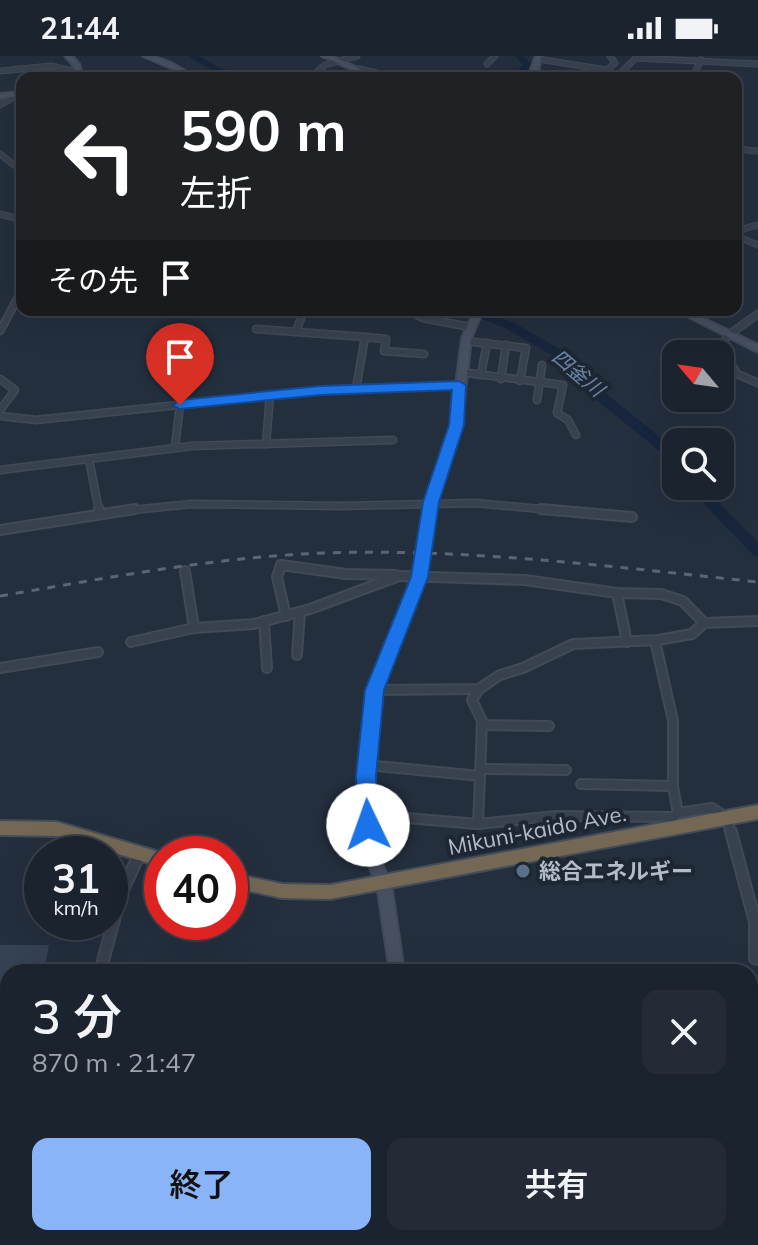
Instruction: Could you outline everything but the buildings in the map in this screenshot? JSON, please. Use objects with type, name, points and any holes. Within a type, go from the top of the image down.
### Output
[{"type":"highway","name":"Mikuni-kaido Ave.","points":[[248,884],[296,893],[384,884],[758,812]]},
{"type":"highway","points":[[0,828],[57,829],[144,854]]},
{"type":"street","points":[[146,56],[183,72]]},
{"type":"street","points":[[325,56],[365,72]]},
{"type":"street","points":[[317,72],[325,65],[357,56]]},
{"type":"street","points":[[487,64],[495,56]]},
{"type":"street","points":[[537,58],[607,70],[615,64],[610,56]]},
{"type":"street","points":[[620,72],[633,58],[684,58],[758,64]]},
{"type":"street","points":[[695,72],[701,60]]},
{"type":"street","points":[[0,72],[51,66],[70,72]]},
{"type":"street","points":[[359,69],[372,72]]},
{"type":"street","points":[[0,154],[16,166]]},
{"type":"street","points":[[0,331],[16,301]]},
{"type":"street","points":[[758,314],[723,341],[723,351],[737,374],[758,383]]},
{"type":"street","points":[[396,964],[384,884],[377,873],[368,825],[367,765],[375,690],[420,577],[431,502],[457,425],[460,372],[465,341],[474,318],[420,316]]},
{"type":"street","points":[[692,316],[758,349]]},
{"type":"street","points":[[296,332],[301,318]]},
{"type":"street","points":[[256,329],[386,339],[384,351],[424,354]]},
{"type":"street","points":[[356,389],[365,337]]},
{"type":"street","points":[[465,341],[526,348],[520,381]]},
{"type":"street","points":[[481,375],[487,343]]},
{"type":"street","points":[[501,379],[506,345]]},
{"type":"street","points":[[537,400],[542,365]]},
{"type":"street","points":[[460,372],[563,385],[557,413],[568,420],[576,435]]},
{"type":"street","points":[[0,379],[15,390],[0,410]]},
{"type":"street","points":[[0,416],[36,420],[270,395],[459,385]]},
{"type":"street","points":[[266,444],[270,395]]},
{"type":"street","points":[[175,447],[180,405]]},
{"type":"street","points":[[0,470],[175,447],[393,440]]},
{"type":"street","points":[[89,459],[100,514]]},
{"type":"street","points":[[0,530],[100,514],[192,504],[341,506],[431,502],[571,509],[632,517]]},
{"type":"street","points":[[286,616],[277,577],[281,565],[399,576],[525,580],[617,593],[661,594],[683,601],[704,623]]},
{"type":"street","points":[[185,571],[194,628]]},
{"type":"street","points":[[131,642],[194,628],[286,616],[399,576]]},
{"type":"street","points":[[617,593],[627,642]]},
{"type":"street","points":[[297,655],[300,612]]},
{"type":"street","points":[[264,621],[267,668]]},
{"type":"street","points":[[478,824],[482,725],[472,700],[479,689],[500,675],[523,668],[573,644],[627,642],[692,634],[704,623],[753,621]]},
{"type":"street","points":[[656,645],[673,721],[673,786],[678,813]]},
{"type":"street","points":[[0,668],[98,652]]},
{"type":"street","points":[[375,690],[479,689]]},
{"type":"street","points":[[482,725],[549,726]]},
{"type":"street","points":[[367,765],[480,772],[566,770]]},
{"type":"street","points":[[581,784],[673,786]]},
{"type":"street","points":[[368,825],[406,818],[478,824],[556,816],[674,817],[678,813],[712,808],[727,818],[755,922],[755,958],[758,959]]},
{"type":"street","points":[[102,964],[107,938],[129,874],[140,853]]},
{"type":"waterway","name":"四釜川","points":[[193,56],[226,72]]},
{"type":"waterway","points":[[519,56],[528,65],[521,72]]},
{"type":"waterway","name":"四釜川","points":[[483,316],[509,325],[559,354],[604,399],[662,446]]},
{"type":"waterway","name":"四釜川","points":[[709,500],[758,552]]},
{"type":"railway","points":[[0,596],[202,564],[283,555],[378,552],[487,556],[758,582]]},
{"type":"place","name":"総合エネルギー","points":[[523,871]]},
{"type":"route","points":[[180,405],[320,390],[459,385],[457,425],[431,502],[420,577],[375,690],[366,776],[368,825]]}]
